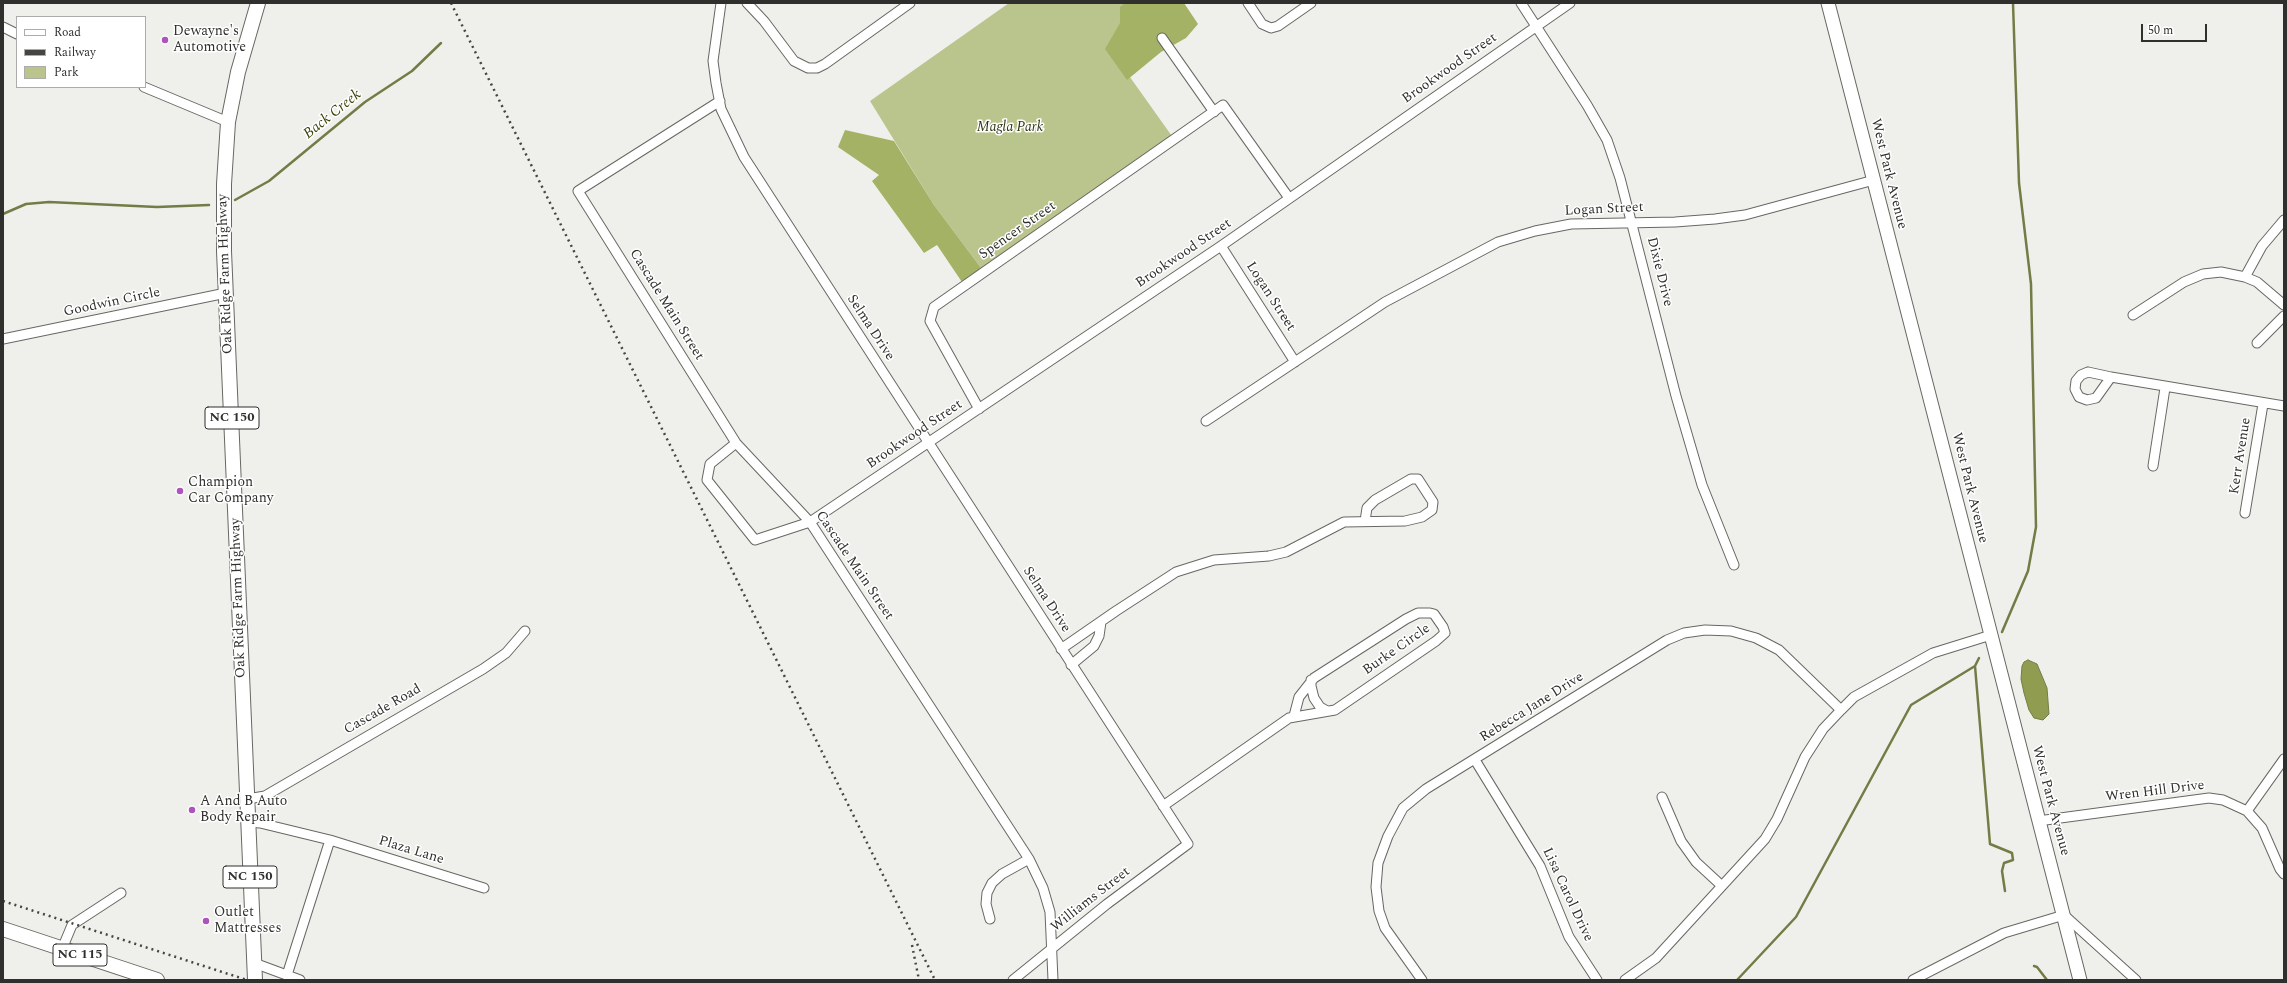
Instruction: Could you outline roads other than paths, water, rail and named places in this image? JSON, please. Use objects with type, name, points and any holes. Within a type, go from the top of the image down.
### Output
[{"type":"main road","name":"Oak Ridge Farm Highway","points":[[254,980],[226,293],[224,184],[228,122],[240,65],[258,3]]},
{"type":"main road","name":"West Park Avenue","points":[[1828,3],[2080,980]]},
{"type":"main road","name":"NC 115","points":[[3,929],[157,980]]},
{"type":"street","name":"Selma Drive","points":[[720,3],[713,61],[720,101],[731,133],[744,157],[1188,844]]},
{"type":"street","points":[[747,3],[764,21],[794,61],[808,68],[817,68],[824,64],[910,3]]},
{"type":"street","points":[[1248,3],[1262,24],[1271,28],[1278,26],[1311,3]]},
{"type":"street","name":"Dixie Drive","points":[[1521,3],[1587,105],[1607,140],[1620,178],[1676,396],[1702,485],[1734,565]]},
{"type":"street","name":"Brookwood Street","points":[[736,443],[710,464],[707,480],[755,540],[810,522],[1221,246],[1570,3]]},
{"type":"street","points":[[3,27],[16,34]]},
{"type":"street","points":[[1162,38],[1214,112],[1224,105],[1289,198]]},
{"type":"street","points":[[146,88],[228,122]]},
{"type":"street","name":"Cascade Main Street","points":[[720,101],[578,191],[736,443],[810,522],[1029,859],[1043,888],[1048,906],[1053,947],[1053,980]]},
{"type":"street","name":"Spencer Street","points":[[979,409],[930,321],[934,307],[1214,112]]},
{"type":"street","name":"Logan Street","points":[[1206,421],[1385,302],[1498,242],[1535,231],[1571,224],[1715,219],[1745,215],[1874,180]]},
{"type":"street","points":[[2245,277],[2262,246],[2284,220]]},
{"type":"street","name":"Logan Street","points":[[1221,246],[1295,362]]},
{"type":"street","points":[[2133,314],[2184,282],[2203,274],[2221,272],[2245,277],[2257,282],[2284,305]]},
{"type":"street","name":"Goodwin Circle","points":[[3,339],[226,293]]},
{"type":"street","points":[[2257,343],[2284,316]]},
{"type":"street","name":"Kerr Avenue","points":[[2111,377],[2165,388],[2284,406]]},
{"type":"street","points":[[2153,466],[2165,388]]},
{"type":"street","name":"Kerr Avenue","points":[[2246,513],[2263,404]]},
{"type":"street","name":"Selma Drive","points":[[1061,649],[1161,581],[1188,568],[1214,560],[1270,556],[1286,552],[1344,522],[1405,521],[1422,517],[1432,510],[1432,502],[1418,479],[1411,479],[1375,500],[1367,508],[1365,521]]},
{"type":"street","name":"Burke Circle","points":[[1163,806],[1294,716],[1335,710],[1436,641],[1445,633],[1443,627],[1434,614],[1418,613],[1312,680],[1299,697],[1294,716]]},
{"type":"street","points":[[1072,665],[1094,646],[1099,636],[1101,622]]},
{"type":"street","name":"Rebecca Jane Drive","points":[[1422,980],[1385,928],[1379,911],[1376,888],[1378,863],[1388,836],[1403,808],[1426,789],[1667,640],[1684,633],[1705,630],[1738,633],[1756,638],[1779,650],[1841,710]]},
{"type":"street","name":"Cascade Road","points":[[247,799],[265,796],[483,669],[506,653],[525,631]]},
{"type":"street","points":[[1625,980],[1656,958],[1765,838],[1777,819],[1805,756],[1823,729],[1854,697],[1934,653],[1991,635]]},
{"type":"street","points":[[1312,680],[1314,698],[1320,707],[1327,711]]},
{"type":"street","points":[[2247,811],[2284,759]]},
{"type":"street","name":"Lisa Carol Drive","points":[[1475,760],[1540,866],[1569,937],[1597,980]]},
{"type":"street","points":[[1662,797],[1681,841],[1696,862],[1722,886]]},
{"type":"street","name":"Wren Hill Drive","points":[[2038,821],[2209,798],[2223,800],[2247,811],[2262,828],[2280,869],[2284,874]]},
{"type":"street","name":"Plaza Lane","points":[[248,822],[260,822],[330,840],[484,888]]},
{"type":"street","points":[[287,976],[330,840]]},
{"type":"street","name":"Williams Street","points":[[1013,980],[1121,893],[1188,844]]},
{"type":"street","points":[[990,919],[986,904],[987,893],[992,883],[1002,874],[1029,859]]},
{"type":"street","points":[[62,949],[72,925],[121,893]]},
{"type":"street","points":[[1913,980],[2004,933],[2064,915],[2136,980]]},
{"type":"street","points":[[254,963],[300,980]]},
{"type":"waterway","points":[[2002,632],[2028,571],[2036,527],[2031,284],[2019,183],[2013,3]]},
{"type":"waterway","name":"Back Creek","points":[[235,200],[269,181],[365,102],[412,71],[441,43]]},
{"type":"waterway","name":"Back Creek","points":[[3,214],[26,204],[49,202],[157,207],[209,205]]},
{"type":"waterway","points":[[1737,980],[1796,917],[1911,705],[1975,666],[1979,658]]},
{"type":"waterway","points":[[1975,666],[1990,844],[2012,853],[2013,860],[2004,863],[2002,871],[2005,891]]},
{"type":"waterway","points":[[2034,966],[2037,967],[2047,980]]},
{"type":"railway","points":[[451,3],[935,980]]},
{"type":"railway","points":[[3,901],[247,980]]},
{"type":"railway","points":[[912,945],[919,980]]},
{"type":"place","name":"Dewayne's Automotive","points":[[165,40]]},
{"type":"place","name":"Champion Car Company","points":[[180,491]]},
{"type":"place","name":"A And B Auto Body Repair","points":[[192,810]]},
{"type":"place","name":"Outlet Mattresses","points":[[206,921]]},
{"type":"park label","name":"Magla Park","points":[[1010,128]]}]
